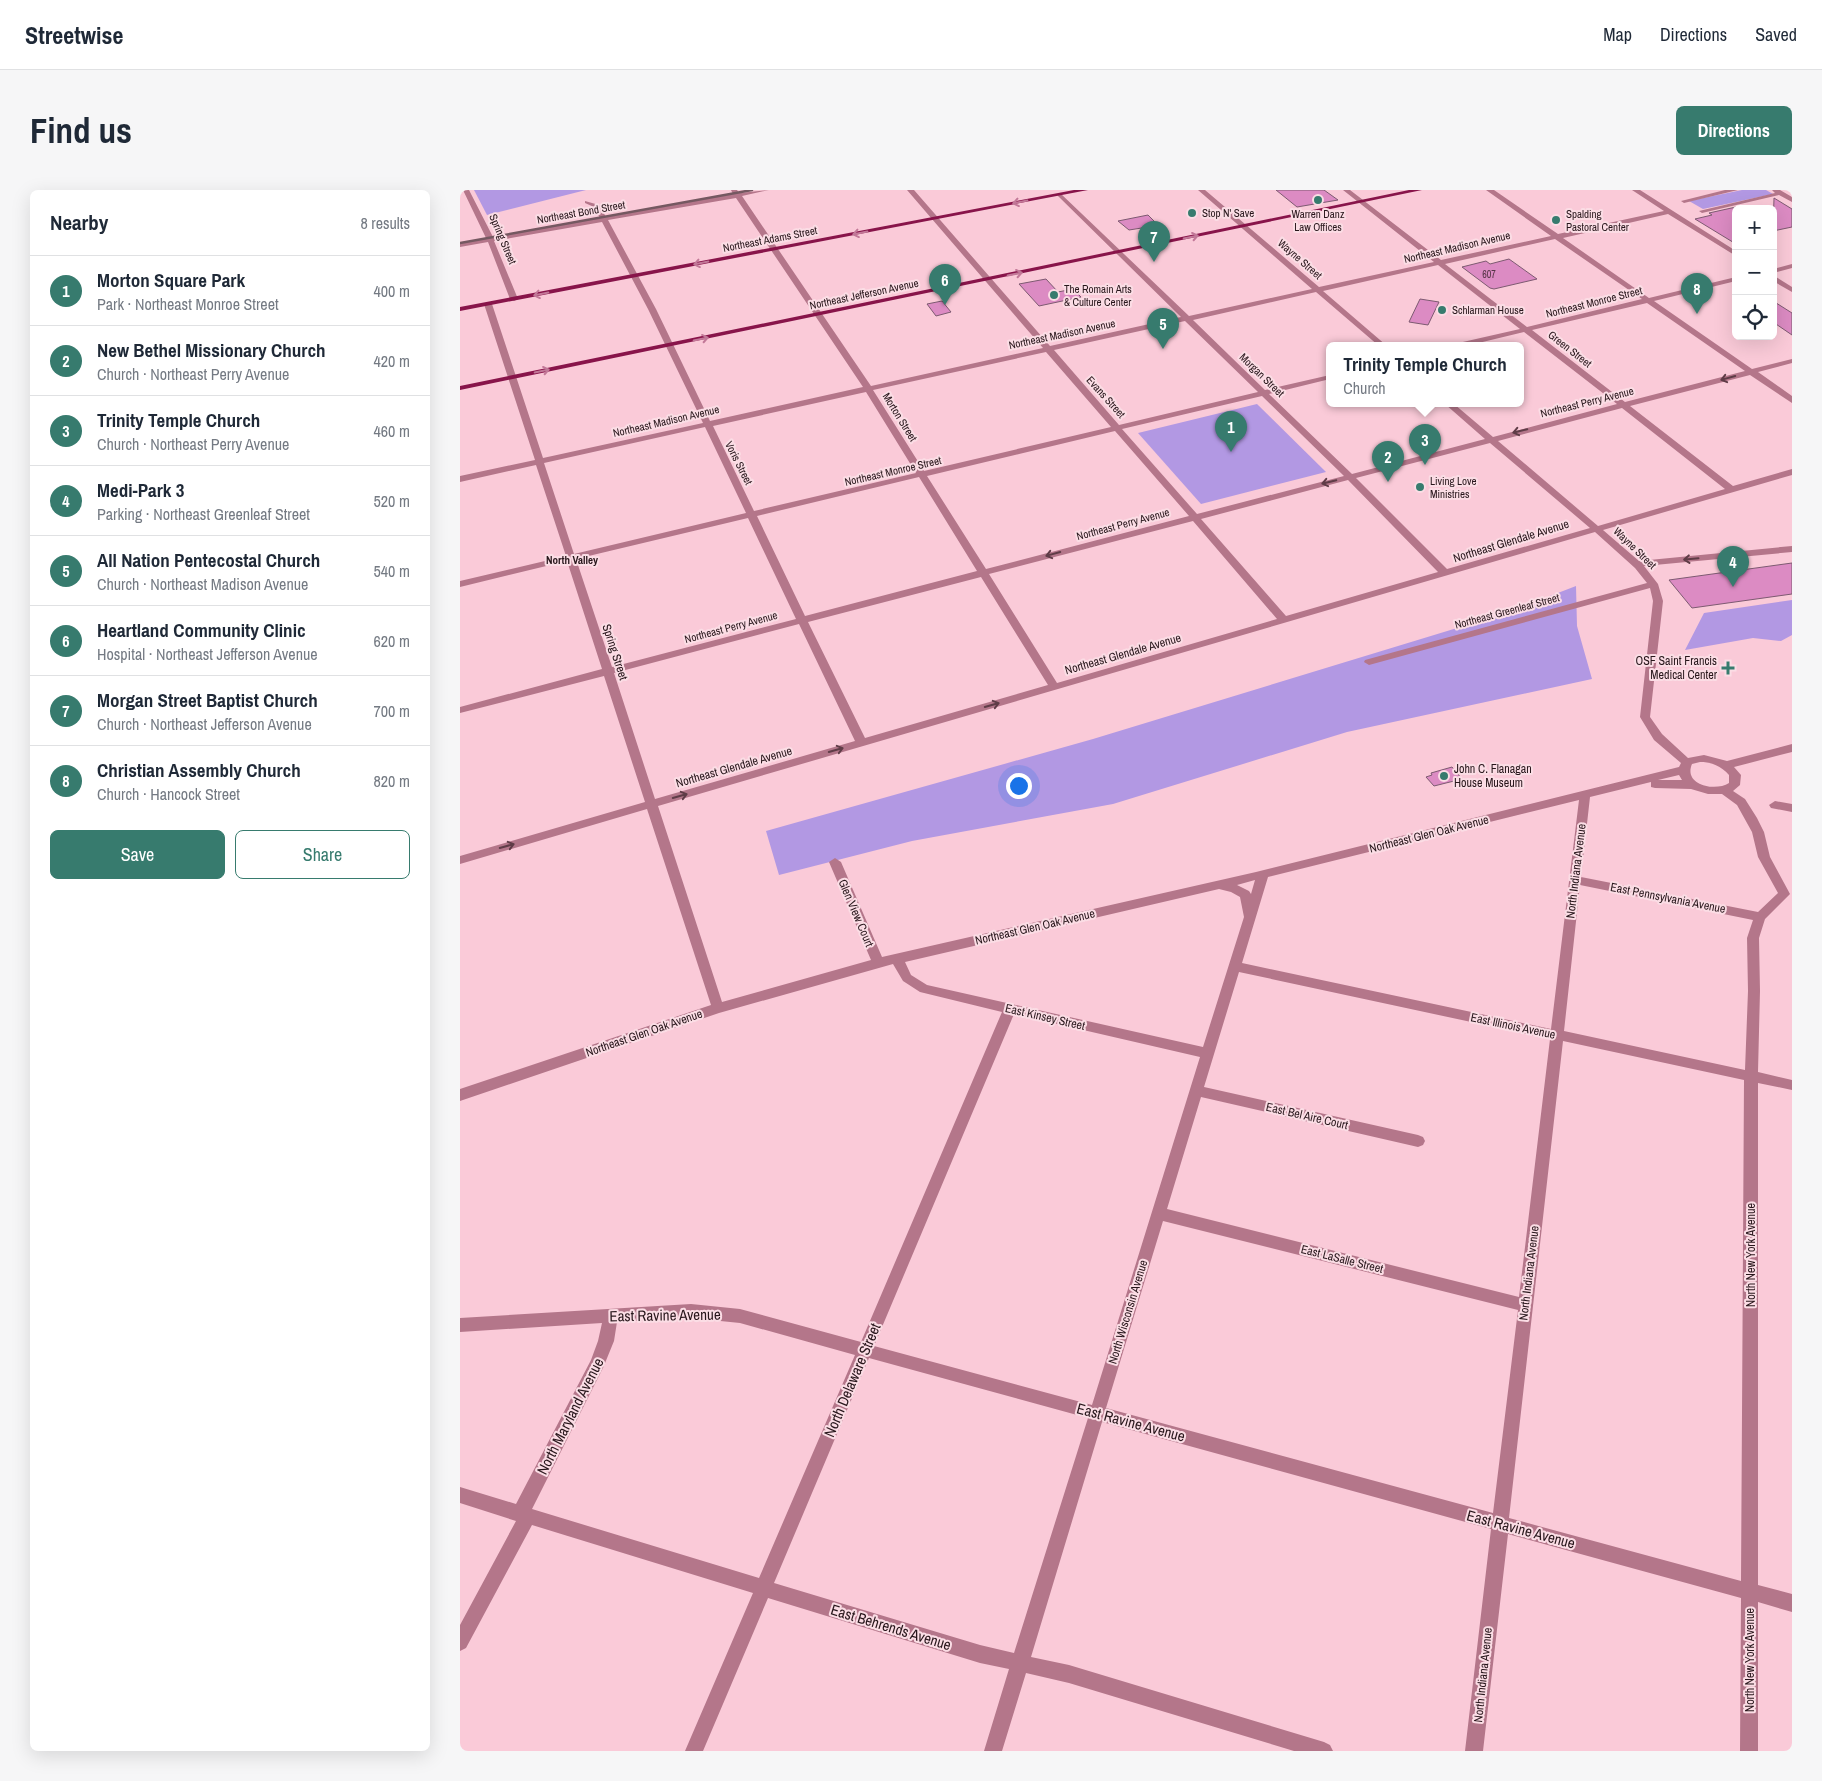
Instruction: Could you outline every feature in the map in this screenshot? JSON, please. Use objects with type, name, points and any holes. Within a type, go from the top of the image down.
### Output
[{"type":"main road","name":"Northeast Adams Street","points":[[460,309],[1085,190]]},
{"type":"main road","name":"Northeast Jefferson Avenue","points":[[460,388],[1419,190]]},
{"type":"street","name":"Spring Street","points":[[466,190],[490,239],[514,299]]},
{"type":"street","name":"Northeast Bond Street","points":[[460,245],[604,220],[736,193],[766,190]]},
{"type":"street","name":"Evans Street","points":[[910,190],[1284,620]]},
{"type":"street","name":"Wayne Street","points":[[1201,190],[1378,342]]},
{"type":"street","name":"Green Street","points":[[1346,190],[1731,489]]},
{"type":"street","points":[[1489,190],[1792,400]]},
{"type":"street","points":[[1635,190],[1732,251]]},
{"type":"street","points":[[1735,190],[1680,199],[1704,213],[1776,192],[1792,200]]},
{"type":"street","name":"Morton Street","points":[[736,193],[868,388],[1054,687]]},
{"type":"street","name":"Morgan Street","points":[[1060,195],[1349,476],[1446,574]]},
{"type":"street","name":"Voris Street","points":[[587,202],[597,206],[635,276],[861,742]]},
{"type":"street","name":"Northeast Madison Avenue","points":[[460,479],[1669,212]]},
{"type":"street","points":[[1777,270],[1792,266]]},
{"type":"street","name":"Northeast Monroe Street","points":[[1474,342],[1732,280]]},
{"type":"street","points":[[1777,280],[1792,290]]},
{"type":"street","name":"Spring Street","points":[[488,304],[718,1008]]},
{"type":"street","name":"Northeast Perry Avenue","points":[[460,710],[1792,361]]},
{"type":"street","name":"Northeast Monroe Street","points":[[460,584],[1119,429],[1326,378]]},
{"type":"street","name":"Wayne Street","points":[[1453,407],[1637,564],[1653,584],[1658,600],[1645,717],[1658,737],[1685,766]]},
{"type":"street","name":"Northeast Glendale Avenue","points":[[460,860],[1792,472]]},
{"type":"street","points":[[1637,564],[1792,549]]},
{"type":"street","name":"Northeast Greenleaf Street","points":[[1368,662],[1653,584]]},
{"type":"street","points":[[1727,766],[1792,748]]},
{"type":"street","points":[[1706,758],[1727,766],[1732,770],[1736,780],[1734,785],[1725,791],[1709,791],[1694,785],[1684,776],[1685,766],[1692,760],[1706,758]]},
{"type":"street","name":"Northeast Glen Oak Avenue","points":[[460,1095],[718,1008],[878,963],[1263,874],[1617,788],[1685,766]]},
{"type":"street","name":"Northeast Glen Oak Avenue","points":[[1617,788],[1668,783],[1694,785]]},
{"type":"street","points":[[1725,791],[1741,802],[1751,818],[1758,832],[1764,857],[1788,896],[1760,916]]},
{"type":"street","name":"North Indiana Avenue","points":[[1474,1751],[1585,795]]},
{"type":"street","points":[[1775,805],[1792,808]]},
{"type":"street","name":"Glen View Court","points":[[835,862],[878,963]]},
{"type":"street","name":"North Wisconsin Avenue","points":[[992,1751],[1263,874]]},
{"type":"street","name":"East Pennsylvania Avenue","points":[[1576,880],[1760,916]]},
{"type":"street","points":[[1203,888],[1226,886],[1245,894],[1248,907],[1245,933]]},
{"type":"street","name":"North New York Avenue","points":[[1749,1751],[1751,1077],[1754,991],[1753,938],[1760,916]]},
{"type":"street","name":"East Kinsey Street","points":[[897,959],[907,978],[920,988],[1207,1053]]},
{"type":"street","name":"East Illinois Avenue","points":[[1234,966],[1792,1085]]},
{"type":"street","name":"North Delaware Street","points":[[694,1751],[1010,1009]]},
{"type":"street","name":"East Bel Aire Court","points":[[1195,1090],[1418,1141]]},
{"type":"street","name":"East LaSalle Street","points":[[1158,1213],[1525,1305]]},
{"type":"street","name":"East Ravine Avenue","points":[[460,1325],[691,1311],[723,1313],[758,1320],[1792,1603]]},
{"type":"street","name":"North Maryland Avenue","points":[[460,1642],[598,1363],[606,1341],[611,1315]]},
{"type":"street","name":"East Behrends Avenue","points":[[460,1495],[980,1654],[1069,1674],[1324,1751]]},
{"type":"shaded area","points":[[474,190],[586,190],[487,215]]},
{"type":"shaded area","points":[[1742,190],[1766,190],[1773,194],[1703,209],[1689,201]]},
{"type":"shaded area","points":[[1257,404],[1326,472],[1201,504],[1138,433]]},
{"type":"shaded area","points":[[1576,586],[1577,626],[1592,679],[1347,732],[1113,804],[912,841],[779,875],[766,831],[1093,739],[1503,614]]},
{"type":"shaded area","points":[[1792,600],[1792,635],[1781,641],[1753,638],[1685,650],[1704,613]]},
{"type":"building","name":"Warren Danz Law Offices","points":[[1276,190],[1324,190],[1338,200],[1297,207]]},
{"type":"building","points":[[1774,198],[1792,209],[1792,227],[1777,230],[1777,205],[1774,205]]},
{"type":"building","points":[[1732,208],[1732,242],[1695,219],[1712,215],[1709,213]]},
{"type":"building","points":[[1148,215],[1166,233],[1162,238],[1148,227],[1129,230],[1118,221]]},
{"type":"building","points":[[1509,259],[1537,279],[1494,289],[1462,267],[1486,261],[1490,264]]},
{"type":"building","name":"The Romain Arts & Culture Center","points":[[1046,279],[1058,292],[1073,289],[1081,297],[1039,306],[1019,284]]},
{"type":"building","points":[[1420,299],[1439,302],[1428,325],[1409,322]]},
{"type":"building","points":[[942,301],[951,312],[936,316],[927,304]]},
{"type":"building","points":[[1777,304],[1792,313],[1792,335],[1777,325]]},
{"type":"building","points":[[1792,563],[1792,594],[1692,608],[1669,580]]},
{"type":"building","name":"John C. Flanagan House Museum","points":[[1452,767],[1462,779],[1434,786],[1426,777],[1432,775],[1431,773]]},
{"type":"railway","points":[[460,243],[752,190]]},
{"type":"place","name":"Warren Danz Law Offices","points":[[1318,200]]},
{"type":"place","name":"Stop N' Save","points":[[1192,213]]},
{"type":"place","name":"Spalding Pastoral Center","points":[[1556,220]]},
{"type":"place","name":"Morgan Street Baptist Church","points":[[1154,262]]},
{"type":"place","name":"The Romain Arts & Culture Center","points":[[1054,295]]},
{"type":"place","name":"Heartland Community Clinic","points":[[945,305]]},
{"type":"place","name":"Schlarman House","points":[[1442,310]]},
{"type":"place","name":"Christian Assembly Church","points":[[1697,314]]},
{"type":"place","name":"All Nation Pentecostal Church","points":[[1163,349]]},
{"type":"place","name":"Morton Square Park","points":[[1231,452]]},
{"type":"place","name":"Trinity Temple Church","points":[[1425,465]]},
{"type":"place","name":"New Bethel Missionary Church","points":[[1388,482]]},
{"type":"place","name":"Living Love Ministries","points":[[1420,487]]},
{"type":"place","name":"Medi-Park 3","points":[[1733,587]]},
{"type":"place","name":"OSF Saint Francis Medical Center","points":[[1728,668]]},
{"type":"place","name":"John C. Flanagan House Museum","points":[[1444,776]]},
{"type":"district","name":"North Valley","points":[[572,560]]}]
